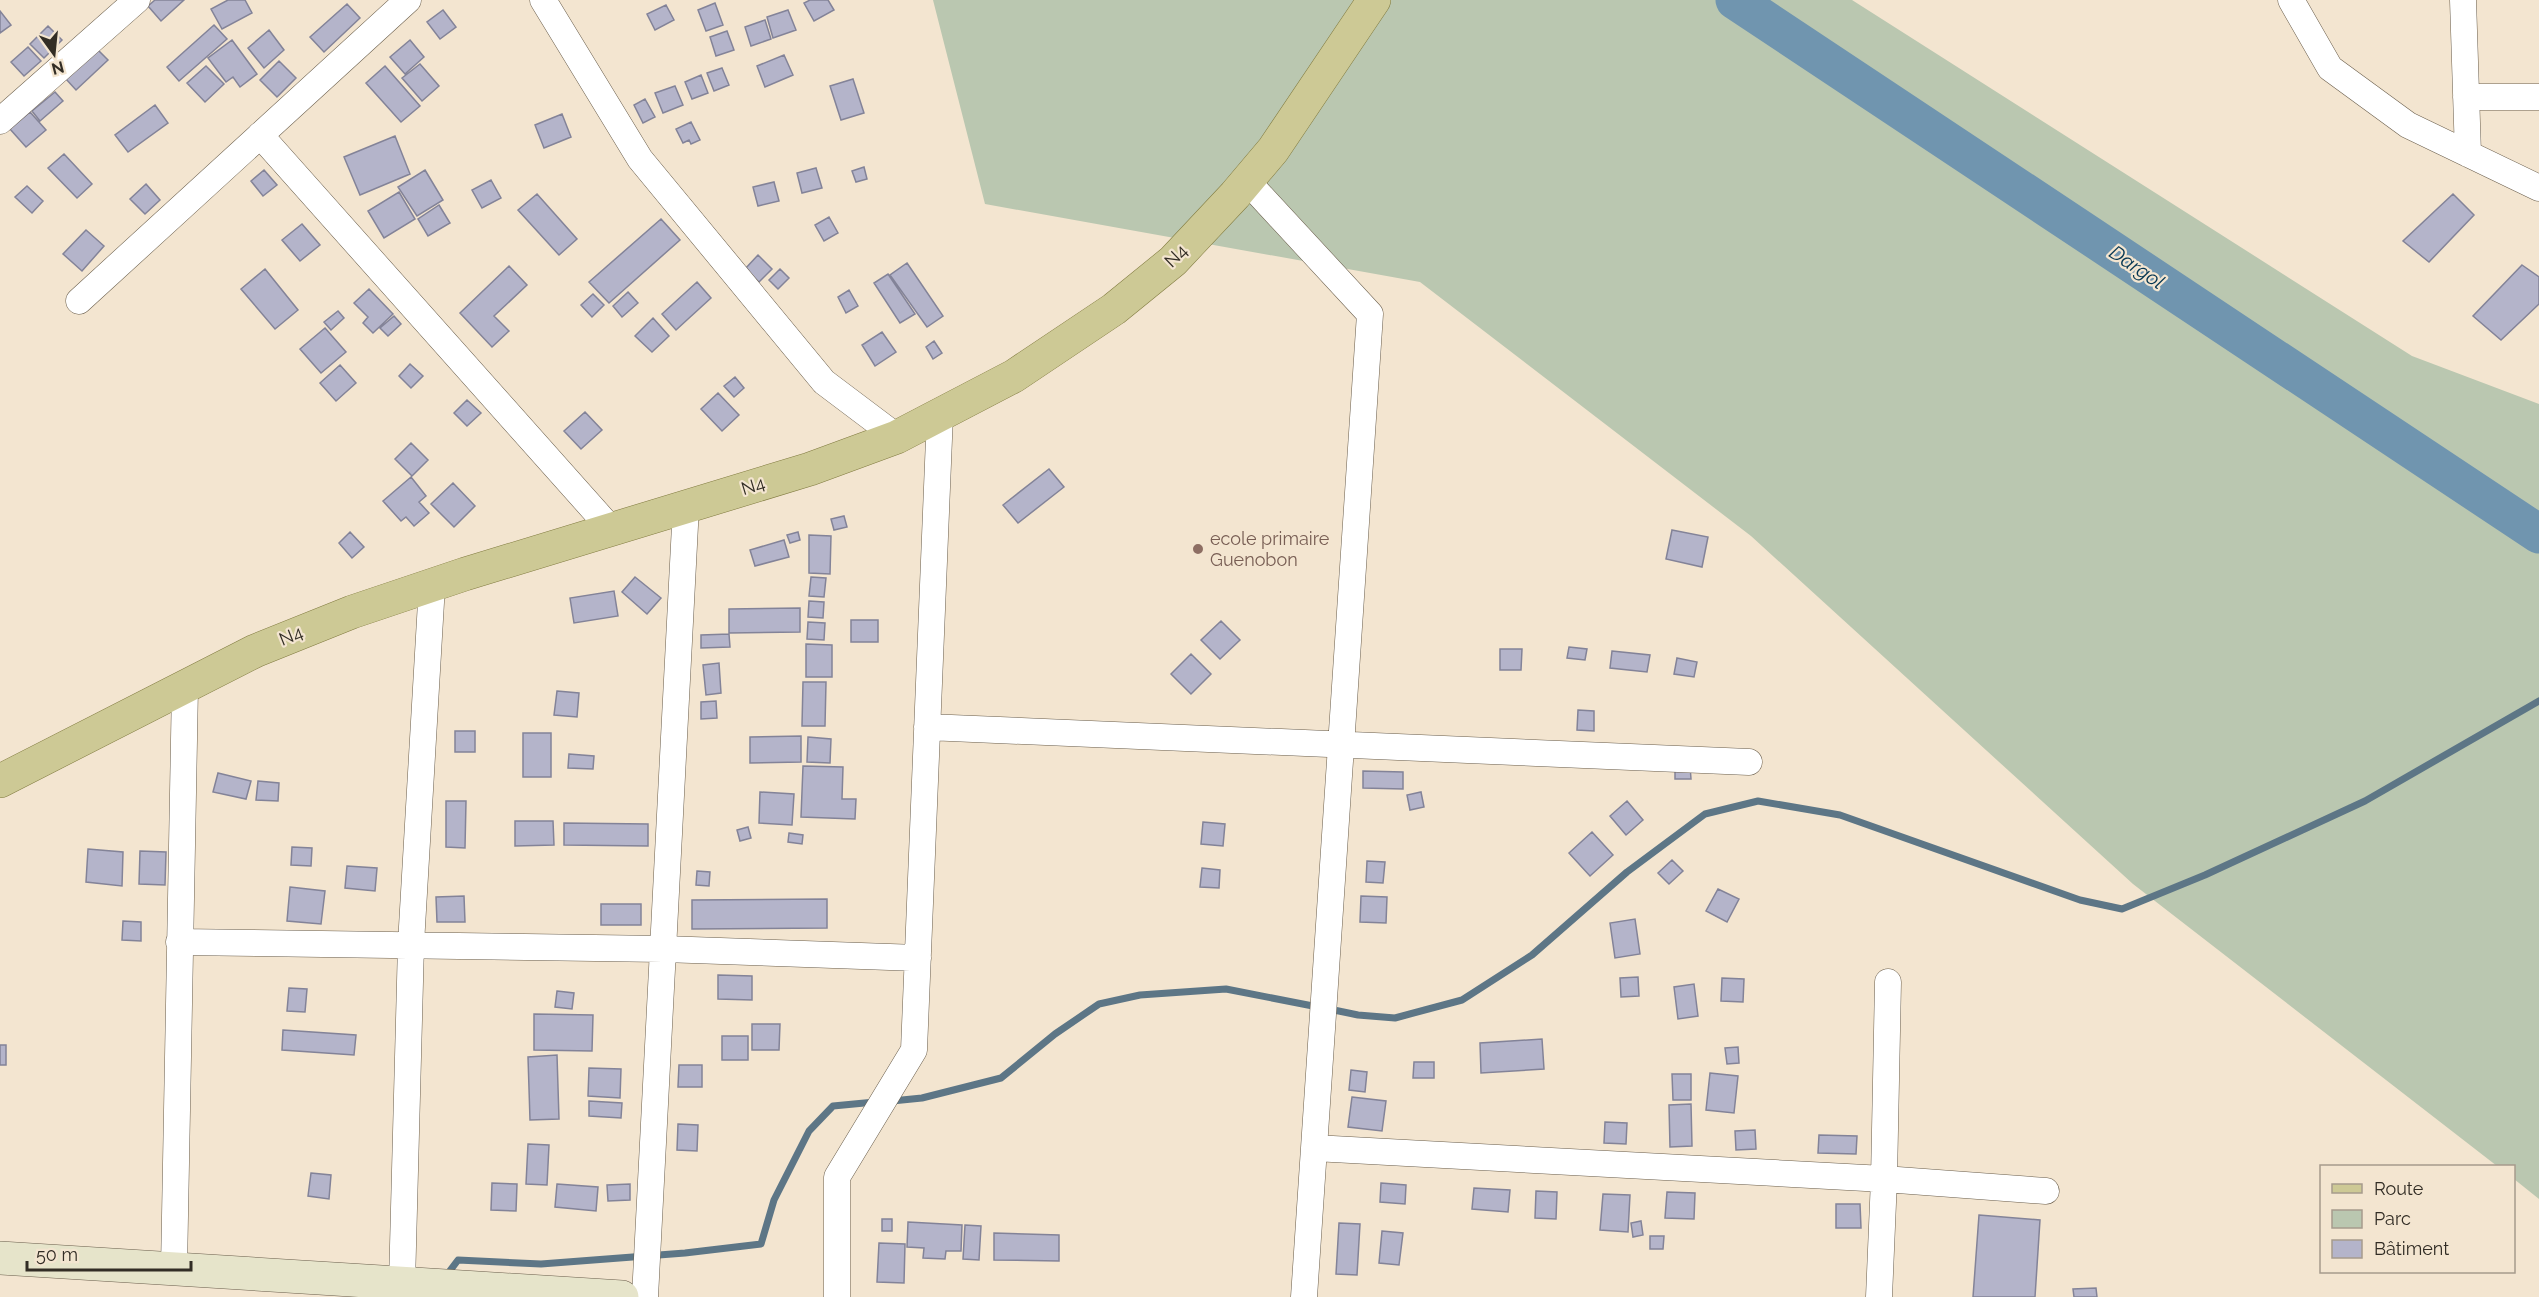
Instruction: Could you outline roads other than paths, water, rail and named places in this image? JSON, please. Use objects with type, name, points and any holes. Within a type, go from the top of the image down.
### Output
[{"type":"main road","name":"N4","points":[[0,782],[255,651],[352,612],[611,529],[810,469],[897,437],[1014,376],[1114,309],[1173,261],[1273,150],[1374,0]]},
{"type":"main road","points":[[0,1258],[455,1287],[497,1293],[622,1297]]},
{"type":"street","points":[[79,301],[408,0]]},
{"type":"street","points":[[543,0],[640,159],[824,382],[897,437]]},
{"type":"street","points":[[2291,0],[2330,68],[2408,125],[2539,188]]},
{"type":"street","points":[[2463,0],[2468,154]]},
{"type":"street","points":[[0,121],[134,1]]},
{"type":"street","points":[[2466,97],[2539,97]]},
{"type":"street","points":[[260,135],[611,529]]},
{"type":"street","points":[[1247,181],[1370,314],[1304,1297]]},
{"type":"street","points":[[837,1297],[837,1177],[914,1050],[940,414]]},
{"type":"street","points":[[645,1297],[686,506]]},
{"type":"street","points":[[412,1284],[411,944],[432,585]]},
{"type":"street","points":[[174,1269],[185,687]]},
{"type":"street","points":[[927,727],[1749,762]]},
{"type":"street","points":[[179,942],[663,949],[918,958]]},
{"type":"street","points":[[1879,1297],[1888,982]]},
{"type":"street","points":[[1314,1149],[1884,1179],[2046,1191]]},
{"type":"waterway","name":"Dargol","points":[[1735,0],[2539,534]]},
{"type":"waterway","points":[[1329,1009],[1358,1015],[1395,1018],[1462,1000],[1532,955],[1627,872],[1705,814],[1758,801],[1840,815],[2080,900],[2122,909],[2205,875],[2365,801],[2539,701]]},
{"type":"waterway","points":[[892,1101],[922,1098],[1001,1078],[1055,1034],[1099,1004],[1140,995],[1226,989],[1318,1007]]},
{"type":"waterway","points":[[446,1276],[458,1260],[541,1264],[685,1253],[761,1244],[774,1200],[809,1131],[833,1106],[875,1102]]},
{"type":"place","name":"ecole primaire Guenobon","points":[[1198,549]]}]
